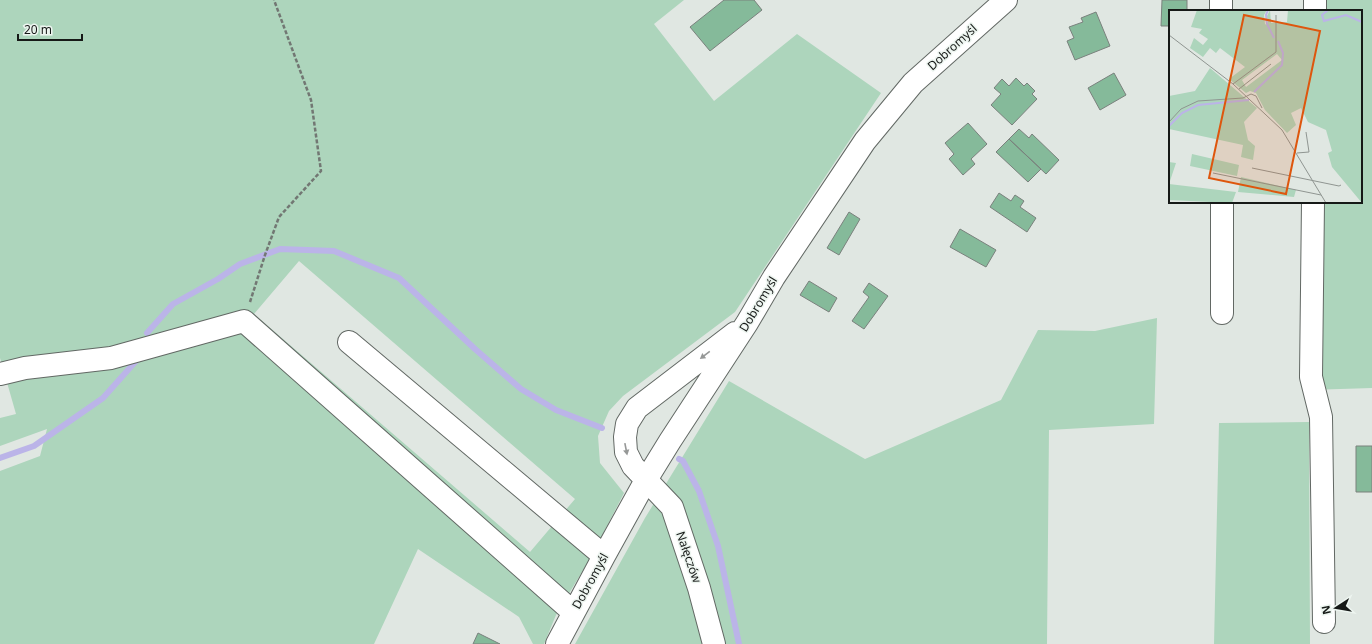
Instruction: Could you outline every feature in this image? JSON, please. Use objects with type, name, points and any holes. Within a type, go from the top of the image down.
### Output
[{"type":"street","name":"Dobromyśl","points":[[557,644],[646,480],[747,323],[774,277],[865,140],[913,82],[1006,0]]},
{"type":"street","points":[[1222,203],[1222,313]]},
{"type":"street","points":[[1313,203],[1311,377],[1321,417],[1324,622]]},
{"type":"street","points":[[0,374],[25,368],[111,358],[244,321],[574,612]]},
{"type":"street","name":"Nałęczów","points":[[714,644],[700,588],[672,507],[633,466],[626,452],[625,437],[627,424],[637,408],[747,323]]},
{"type":"street","points":[[349,342],[604,556]]},
{"type":"path","points":[[244,321],[279,217],[321,171],[311,100],[274,0]]},
{"type":"green space","points":[[0,0],[684,0],[654,24],[714,101],[797,34],[881,93],[735,312],[623,396],[609,411],[598,436],[600,463],[624,493],[591,557],[556,615],[544,644],[533,644],[519,617],[418,549],[374,644],[0,644],[0,471],[40,456],[47,429],[0,446],[0,418],[16,414],[0,358]],"holes":[[[299,261],[575,499],[530,552],[254,314]]]},
{"type":"green space","points":[[1323,0],[1372,0],[1372,388],[1309,390],[1317,203],[1362,203],[1362,10],[1323,10]]},
{"type":"green space","points":[[1157,318],[1154,424],[1049,430],[1047,644],[575,644],[645,518],[729,381],[865,459],[1001,400],[1038,330],[1095,331]]},
{"type":"green space","points":[[1309,422],[1310,644],[1214,644],[1219,423]]},
{"type":"building","points":[[724,0],[754,0],[762,10],[710,51],[690,27]]},
{"type":"building","points":[[1162,0],[1187,0],[1187,10],[1169,10],[1169,26],[1161,26]]},
{"type":"building","points":[[1096,12],[1110,46],[1075,60],[1067,41],[1074,38],[1069,27],[1083,22],[1081,18]]},
{"type":"building","points":[[1114,73],[1126,95],[1100,110],[1088,88]]},
{"type":"building","points":[[1016,78],[1024,86],[1027,83],[1035,91],[1032,94],[1037,99],[1012,125],[991,105],[1001,94],[994,88],[1002,79],[1009,86]]},
{"type":"building","points":[[968,123],[987,144],[971,159],[975,164],[963,175],[949,159],[954,154],[945,143]]},
{"type":"building","points":[[1019,129],[1029,138],[1032,134],[1059,160],[1046,174],[1009,139]]},
{"type":"building","points":[[1009,139],[1041,169],[1028,182],[996,152]]},
{"type":"building","points":[[999,193],[1011,201],[1015,195],[1024,201],[1020,207],[1036,218],[1027,232],[990,207]]},
{"type":"building","points":[[849,212],[860,219],[839,255],[827,248]]},
{"type":"building","points":[[960,229],[996,250],[986,267],[950,247]]},
{"type":"building","points":[[809,281],[837,298],[829,312],[800,295]]},
{"type":"building","points":[[869,283],[888,296],[864,329],[852,321],[869,297],[863,292]]},
{"type":"building","points":[[1356,446],[1372,446],[1372,492],[1356,492]]},
{"type":"building","points":[[478,633],[500,644],[473,644]]},
{"type":"waterway","points":[[147,333],[173,304],[218,279],[240,264],[280,249],[334,251],[399,278],[475,349],[521,389],[556,410],[602,428]]},
{"type":"waterway","points":[[0,458],[34,446],[103,398],[136,361]]},
{"type":"waterway","points":[[679,459],[683,461],[699,491],[718,546],[739,644]]}]
